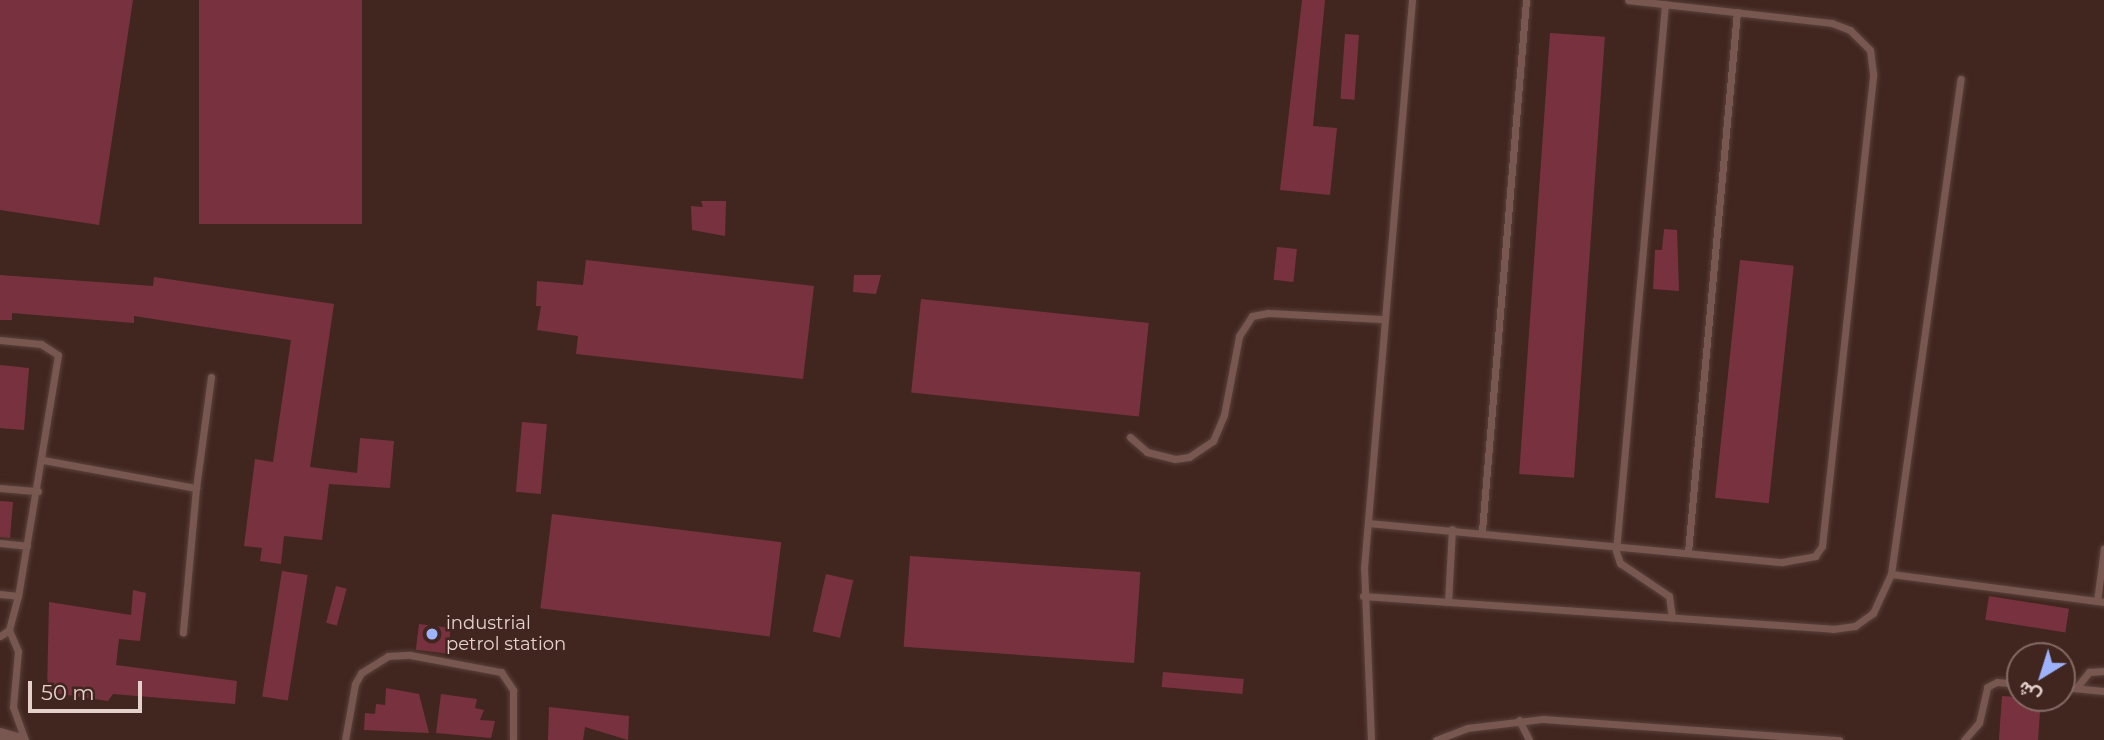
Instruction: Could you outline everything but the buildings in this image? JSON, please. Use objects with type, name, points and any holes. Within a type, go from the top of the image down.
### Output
[{"type":"street","points":[[0,735],[18,740]]},
{"type":"lane","points":[[1371,740],[1363,596],[1367,523],[1382,319],[1412,0]]},
{"type":"lane","points":[[1482,531],[1525,0]]},
{"type":"lane","points":[[1367,523],[1482,531],[1800,562],[1815,556],[1822,547],[1873,74],[1870,50],[1850,30],[1832,23],[1628,0]]},
{"type":"lane","points":[[1665,4],[1616,545],[1620,563],[1669,596],[1672,618]]},
{"type":"lane","points":[[1688,552],[1737,12]]},
{"type":"lane","points":[[1363,596],[1833,629],[1855,625],[1873,613],[1891,574],[1961,79]]},
{"type":"lane","points":[[1129,437],[1147,452],[1175,459],[1189,457],[1213,441],[1224,415],[1239,336],[1252,316],[1268,313],[1382,319]]},
{"type":"lane","points":[[0,340],[41,344],[58,355],[38,491],[9,630],[18,651],[14,717],[26,740]]},
{"type":"lane","points":[[183,632],[196,488],[211,377]]},
{"type":"lane","points":[[43,460],[196,488]]},
{"type":"lane","points":[[0,488],[38,491]]},
{"type":"lane","points":[[1448,602],[1452,529]]},
{"type":"lane","points":[[0,544],[27,547]]},
{"type":"lane","points":[[1891,574],[2101,602],[2104,548]]},
{"type":"lane","points":[[0,594],[18,596]]},
{"type":"lane","points":[[0,636],[9,630]]},
{"type":"lane","points":[[345,740],[355,684],[362,673],[388,656],[410,654],[501,672],[513,690],[513,740]]},
{"type":"lane","points":[[2104,671],[2083,675],[2076,688],[2104,691]]},
{"type":"lane","points":[[1964,740],[1979,723],[1987,687],[1997,682],[2006,683]]},
{"type":"lane","points":[[1519,720],[1529,740]]},
{"type":"lane","points":[[1436,740],[1466,728],[1519,720],[1839,740]]},
{"type":"place","name":"industrial petrol station","points":[[432,634]]}]
